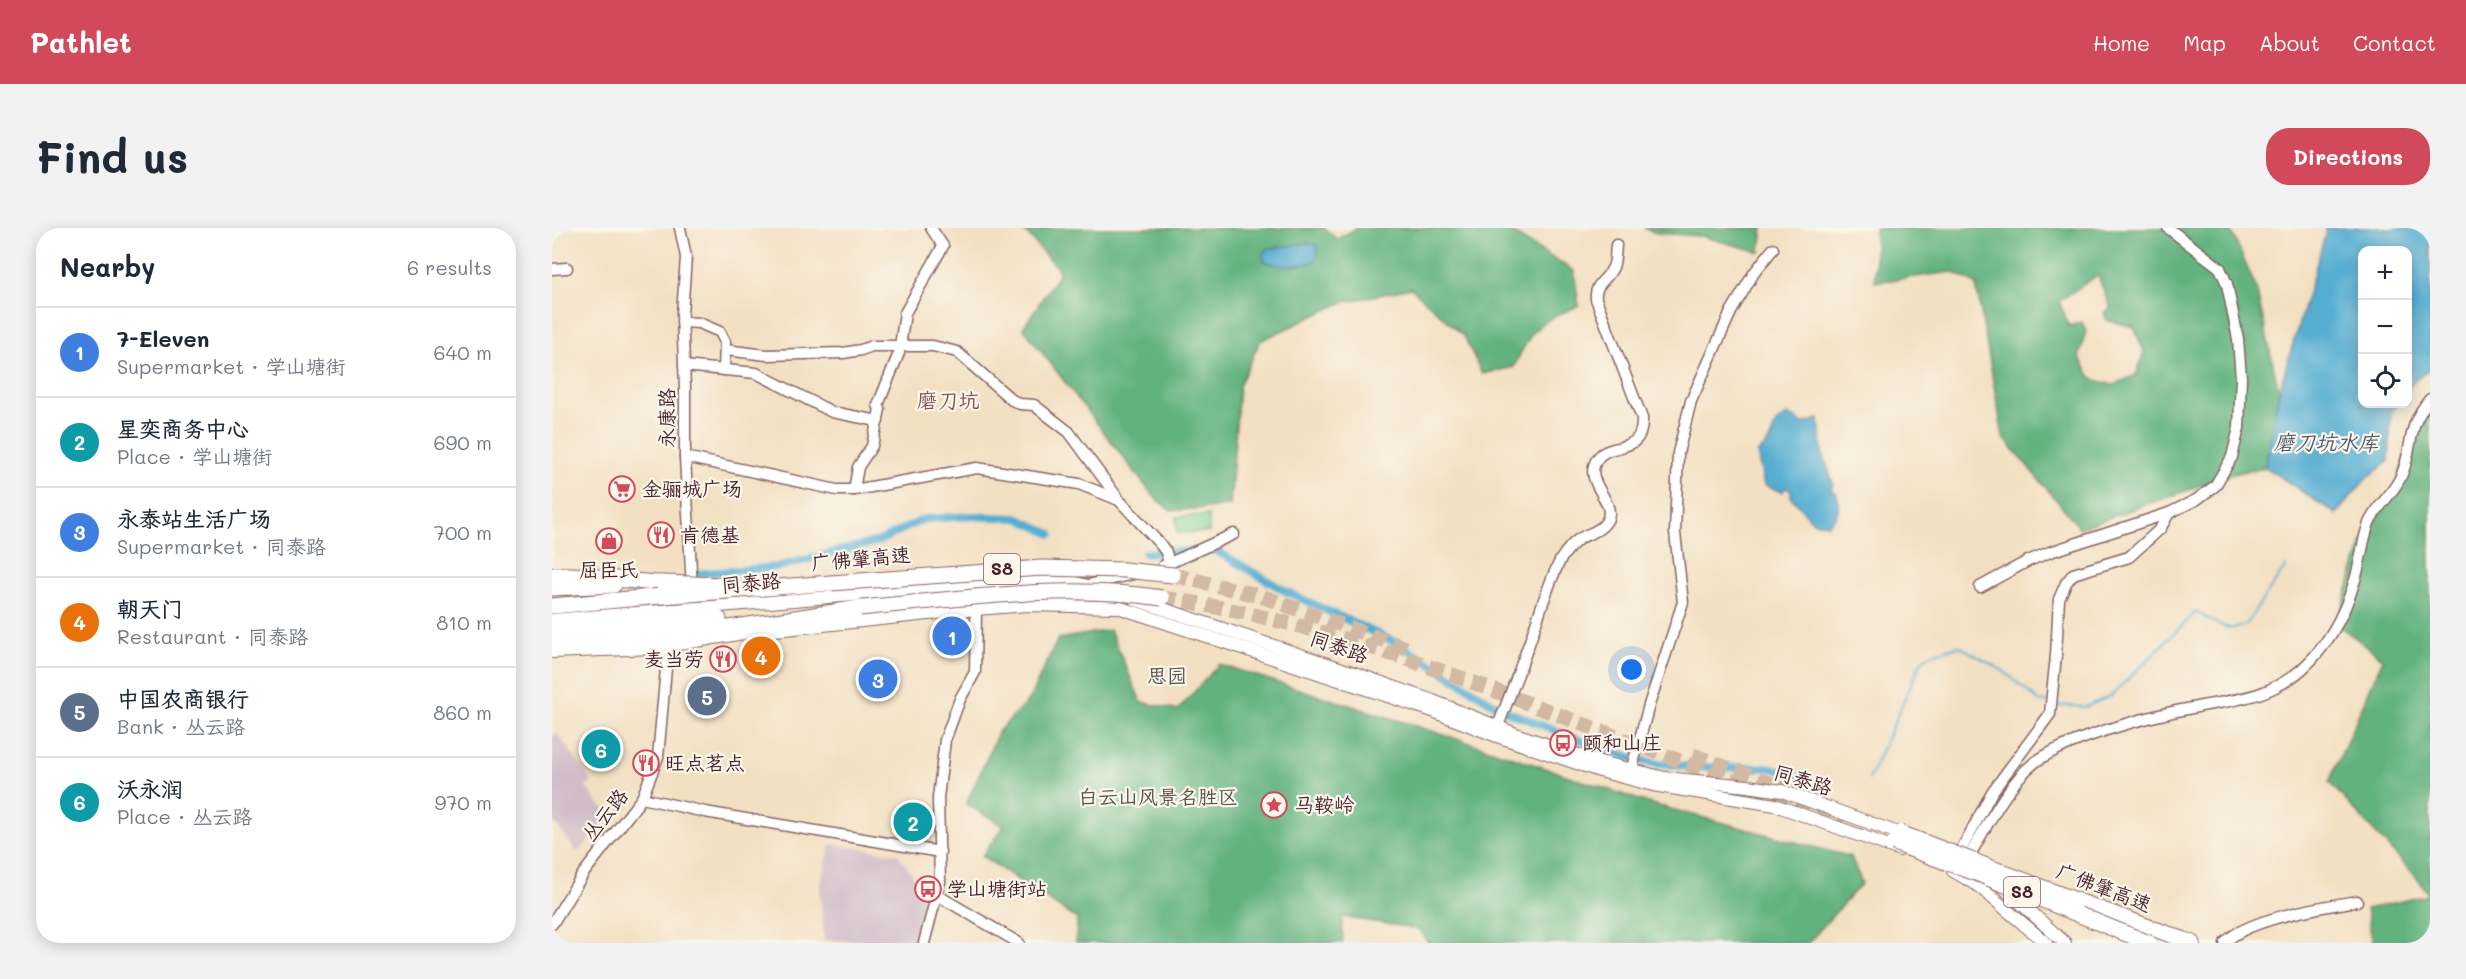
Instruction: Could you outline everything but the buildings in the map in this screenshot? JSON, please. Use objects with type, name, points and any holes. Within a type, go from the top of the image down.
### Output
[{"type":"highway","name":"广佛肇高速","points":[[552,606],[1042,568],[1171,570]]},
{"type":"highway","points":[[552,575],[595,575],[636,582],[705,583],[753,589]]},
{"type":"highway","points":[[552,588],[662,583]]},
{"type":"highway","name":"S8","points":[[552,633],[1053,592],[1121,592],[1162,598]]},
{"type":"highway","points":[[552,644],[723,629],[860,608]]},
{"type":"highway","name":"广佛肇高速","points":[[2149,943],[1981,875],[1897,838],[2193,943]]},
{"type":"main road","name":"同泰路","points":[[552,619],[971,585],[1036,581],[1089,585],[1354,673],[1548,745],[1631,771],[1665,778],[1782,791],[1962,858],[1986,872],[2065,943]]},
{"type":"main road","points":[[1085,608],[1091,600],[1089,585]]},
{"type":"main road","name":"同泰路","points":[[578,651],[668,646],[738,634],[976,609],[1027,605],[1118,607],[1410,704],[1600,771],[1653,785],[1764,803],[1821,821],[1960,874],[1988,893],[2046,943]]},
{"type":"main road","points":[[552,652],[578,651]]},
{"type":"street","name":"永康路","points":[[680,228],[686,256],[682,322],[685,457],[693,608]]},
{"type":"street","points":[[854,490],[858,466],[872,446],[880,409],[878,405],[901,346],[905,313],[943,246],[931,228]]},
{"type":"street","points":[[1980,587],[2050,552],[2169,513],[2196,500],[2216,486],[2232,457],[2239,428],[2241,401],[2238,339],[2223,272],[2168,228]]},
{"type":"street","points":[[1498,726],[1521,667],[1547,588],[1562,557],[1578,539],[1597,531],[1607,522],[1609,509],[1595,480],[1593,467],[1596,460],[1600,454],[1630,445],[1638,439],[1642,429],[1642,418],[1596,299],[1595,291],[1598,285],[1612,270],[1616,245]]},
{"type":"street","points":[[1631,771],[1649,705],[1683,602],[1675,533],[1678,453],[1691,401],[1731,312],[1754,273],[1773,249]]},
{"type":"street","points":[[552,269],[567,268]]},
{"type":"street","points":[[682,322],[699,323],[720,332],[725,342],[724,370]]},
{"type":"street","points":[[725,350],[767,355],[843,353],[861,350],[872,345],[933,346],[957,352],[1012,400],[1020,404],[1034,405],[1069,432],[1120,501],[1163,548],[1171,570]]},
{"type":"street","points":[[684,366],[756,373],[832,412],[878,420]]},
{"type":"street","points":[[1962,858],[2004,797],[2033,763],[2065,747],[2163,714],[2241,700],[2276,687],[2302,669],[2323,645],[2337,624],[2355,579],[2363,541],[2371,519],[2395,489],[2403,472],[2418,413],[2430,399]]},
{"type":"street","points":[[685,457],[837,489],[854,490],[977,468],[1079,484],[1120,501]]},
{"type":"street","points":[[1962,858],[1992,792],[2050,714],[2059,599],[2066,583],[2073,574],[2129,557],[2160,529],[2169,513]]},
{"type":"street","points":[[1089,585],[1171,570],[1186,556],[1228,536]]},
{"type":"street","points":[[897,616],[939,602],[1032,593],[1080,595],[1118,607],[1126,596]]},
{"type":"street","points":[[924,943],[940,882],[938,798],[945,740],[960,699],[975,672],[976,609]]},
{"type":"street","name":"丛云路","points":[[552,924],[580,879],[642,798],[658,757],[668,646]]},
{"type":"street","name":"同泰路","points":[[552,658],[578,651]]},
{"type":"street","points":[[642,798],[705,812],[940,852]]},
{"type":"street","points":[[937,895],[1019,943]]},
{"type":"street","points":[[2225,943],[2231,936],[2264,922],[2319,907],[2357,901]]},
{"type":"shaded area","points":[[557,733],[592,782],[586,787],[597,802],[613,817],[577,852],[552,819],[552,737]]},
{"type":"shaded area","points":[[831,844],[898,854],[927,895],[913,943],[824,940],[820,888]]},
{"type":"green space","points":[[1022,228],[1324,228],[1337,239],[1357,228],[1514,228],[1512,233],[1574,271],[1579,306],[1554,316],[1538,328],[1526,343],[1514,367],[1482,374],[1464,336],[1411,288],[1341,303],[1260,341],[1239,386],[1230,506],[1171,511],[1154,497],[1023,328],[1060,272]]},
{"type":"green space","points":[[1643,228],[1763,228],[1760,252],[1701,236],[1656,233]]},
{"type":"green space","points":[[1875,228],[2230,228],[2256,288],[2279,391],[2265,467],[2233,474],[2080,528],[2003,437],[1976,284],[1953,272],[1875,282]],"holes":[[[2098,275],[2110,308],[2104,313],[2107,320],[2134,327],[2144,352],[2136,375],[2113,385],[2092,379],[2079,357],[2086,331],[2082,322],[2069,326],[2059,301]]]},
{"type":"green space","points":[[2430,399],[2430,943],[2373,943],[2366,909],[2429,895],[2421,883],[2329,782],[2383,659],[2337,624],[2363,541],[2395,489],[2410,438]]},
{"type":"green space","points":[[1209,515],[1209,532],[1177,533],[1176,517]]},
{"type":"green space","name":"白云山风景名胜区","points":[[1110,630],[1141,702],[1178,710],[1219,664],[1489,749],[1648,803],[1851,857],[1862,883],[1808,943],[1428,943],[1419,929],[1342,917],[1343,943],[1076,943],[1077,919],[982,856],[1004,826],[966,804],[999,731],[1028,701],[1058,639]]},
{"type":"water","name":"磨刀坑水库","points":[[2325,228],[2430,228],[2430,370],[2415,379],[2412,384],[2412,246],[2358,246],[2358,408],[2395,408],[2391,414],[2389,461],[2366,479],[2336,514],[2265,467],[2279,391],[2326,232]]},
{"type":"water","points":[[1308,243],[1317,245],[1318,252],[1315,261],[1290,266],[1264,261],[1263,255],[1266,249]]},
{"type":"water","points":[[1787,415],[1794,417],[1802,424],[1819,419],[1822,452],[1833,483],[1831,490],[1837,494],[1838,503],[1838,511],[1828,524],[1813,522],[1791,497],[1791,489],[1785,488],[1782,492],[1764,485],[1757,453],[1767,443],[1776,423]]},
{"type":"waterway","points":[[697,574],[777,567],[879,541],[924,519],[970,516],[1018,518],[1051,534]]},
{"type":"waterway","points":[[1204,550],[1215,550],[1289,593],[1399,644],[1502,709],[1571,737],[1638,760],[1658,764],[1772,768],[1803,779]]},
{"type":"waterway","points":[[1145,553],[1192,551]]},
{"type":"waterway","points":[[2053,705],[2085,707],[2111,696],[2196,612],[2227,627],[2234,628],[2246,624],[2286,566]]},
{"type":"waterway","points":[[1869,779],[1922,660],[1934,653],[1959,646],[2002,670],[2039,701],[2048,703]]},
{"type":"tunnel","points":[[1173,575],[1261,596],[1406,648]]},
{"type":"tunnel","points":[[1162,598],[1263,617],[1411,660],[1843,824]]},
{"type":"tunnel","points":[[1693,755],[1785,789]]},
{"type":"place","name":"金骊城广场","points":[[622,489]]},
{"type":"place","name":"肯德基","points":[[661,535]]},
{"type":"place","name":"屈臣氏","points":[[609,541]]},
{"type":"place","name":"7-Eleven","points":[[952,636]]},
{"type":"place","name":"朝天门","points":[[761,656]]},
{"type":"place","name":"麦当劳","points":[[723,659]]},
{"type":"place","name":"永泰站生活广场","points":[[878,679]]},
{"type":"place","name":"中国农商银行","points":[[707,696]]},
{"type":"place","name":"颐和山庄","points":[[1563,743]]},
{"type":"place","name":"沃永润","points":[[601,749]]},
{"type":"place","name":"旺点茗点","points":[[646,763]]},
{"type":"place","name":"马鞍岭","points":[[1274,805]]},
{"type":"place","name":"星奕商务中心","points":[[913,822]]},
{"type":"place","name":"学山塘街站","points":[[928,889]]},
{"type":"district","name":"磨刀坑","points":[[948,401]]},
{"type":"park label","name":"思园","points":[[1167,676]]}]
